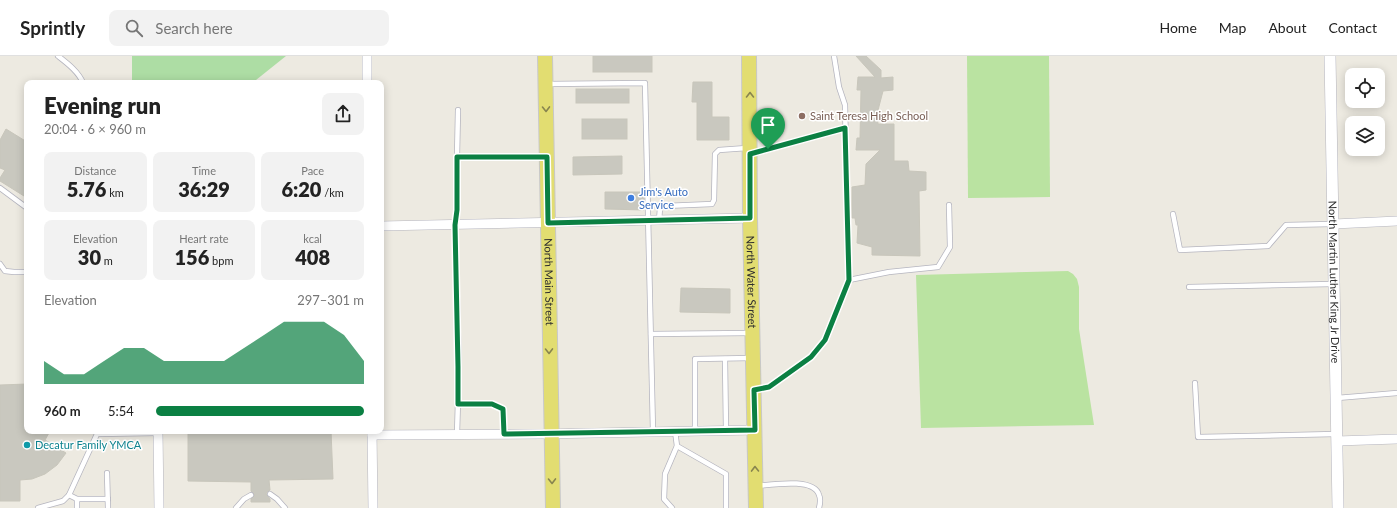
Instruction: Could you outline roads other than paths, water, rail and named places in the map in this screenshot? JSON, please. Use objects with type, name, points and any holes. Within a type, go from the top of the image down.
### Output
[{"type":"main road","name":"North Main Street","points":[[545,56],[552,508]]},
{"type":"main road","name":"North Water Street","points":[[750,56],[750,218],[756,508]]},
{"type":"street","points":[[367,56],[367,80]]},
{"type":"street","name":"North Martin Luther King Jr Drive","points":[[1330,56],[1338,508]]},
{"type":"street","points":[[384,226],[750,218]]},
{"type":"street","points":[[1334,224],[1397,221]]},
{"type":"street","points":[[384,433],[551,434],[755,430]]},
{"type":"street","points":[[158,434],[159,508]]},
{"type":"street","points":[[372,434],[373,508]]},
{"type":"street","points":[[1337,437],[1397,439]]},
{"type":"lane","points":[[58,56],[70,66],[82,80]]},
{"type":"lane","points":[[754,390],[769,387],[811,357],[825,340],[849,280],[844,105],[839,87],[834,56]]},
{"type":"lane","points":[[546,84],[645,84],[653,432]]},
{"type":"lane","points":[[457,434],[458,367],[455,225],[457,210],[458,110]]},
{"type":"lane","points":[[659,220],[660,208],[665,206],[712,204],[714,200],[714,154],[719,150],[750,151],[845,128]]},
{"type":"lane","points":[[457,157],[547,157]]},
{"type":"lane","points":[[0,188],[24,206]]},
{"type":"lane","points":[[849,280],[889,272],[938,267],[950,248],[949,205]]},
{"type":"lane","points":[[1173,214],[1180,250],[1268,246],[1286,225],[1334,224]]},
{"type":"lane","points":[[0,264],[5,271],[24,272]]},
{"type":"lane","points":[[1189,287],[1335,284]]},
{"type":"lane","points":[[651,334],[753,333]]},
{"type":"lane","points":[[695,431],[695,359],[754,358]]},
{"type":"lane","points":[[725,359],[726,430]]},
{"type":"lane","points":[[1195,383],[1198,437],[1337,437]]},
{"type":"lane","points":[[1337,398],[1397,393]]},
{"type":"lane","points":[[458,404],[492,404],[503,409],[504,434]]},
{"type":"lane","points":[[672,508],[664,499],[664,474],[677,446],[675,432]]},
{"type":"lane","points":[[38,508],[47,507],[63,501],[69,495],[97,434]]},
{"type":"lane","points":[[677,446],[726,474],[726,508]]},
{"type":"lane","points":[[107,473],[108,508]]},
{"type":"lane","points":[[756,486],[797,484],[811,487],[817,491],[819,495],[819,508]]},
{"type":"lane","points":[[270,494],[285,508]]},
{"type":"lane","points":[[69,495],[77,499],[108,499]]},
{"type":"lane","points":[[236,508],[244,498],[251,495]]},
{"type":"lane","points":[[77,499],[77,508]]},
{"type":"place","name":"Saint Teresa High School","points":[[802,116]]},
{"type":"place","name":"Jim's Auto Service","points":[[631,198]]},
{"type":"place","name":"Decatur Family YMCA","points":[[27,445]]}]
